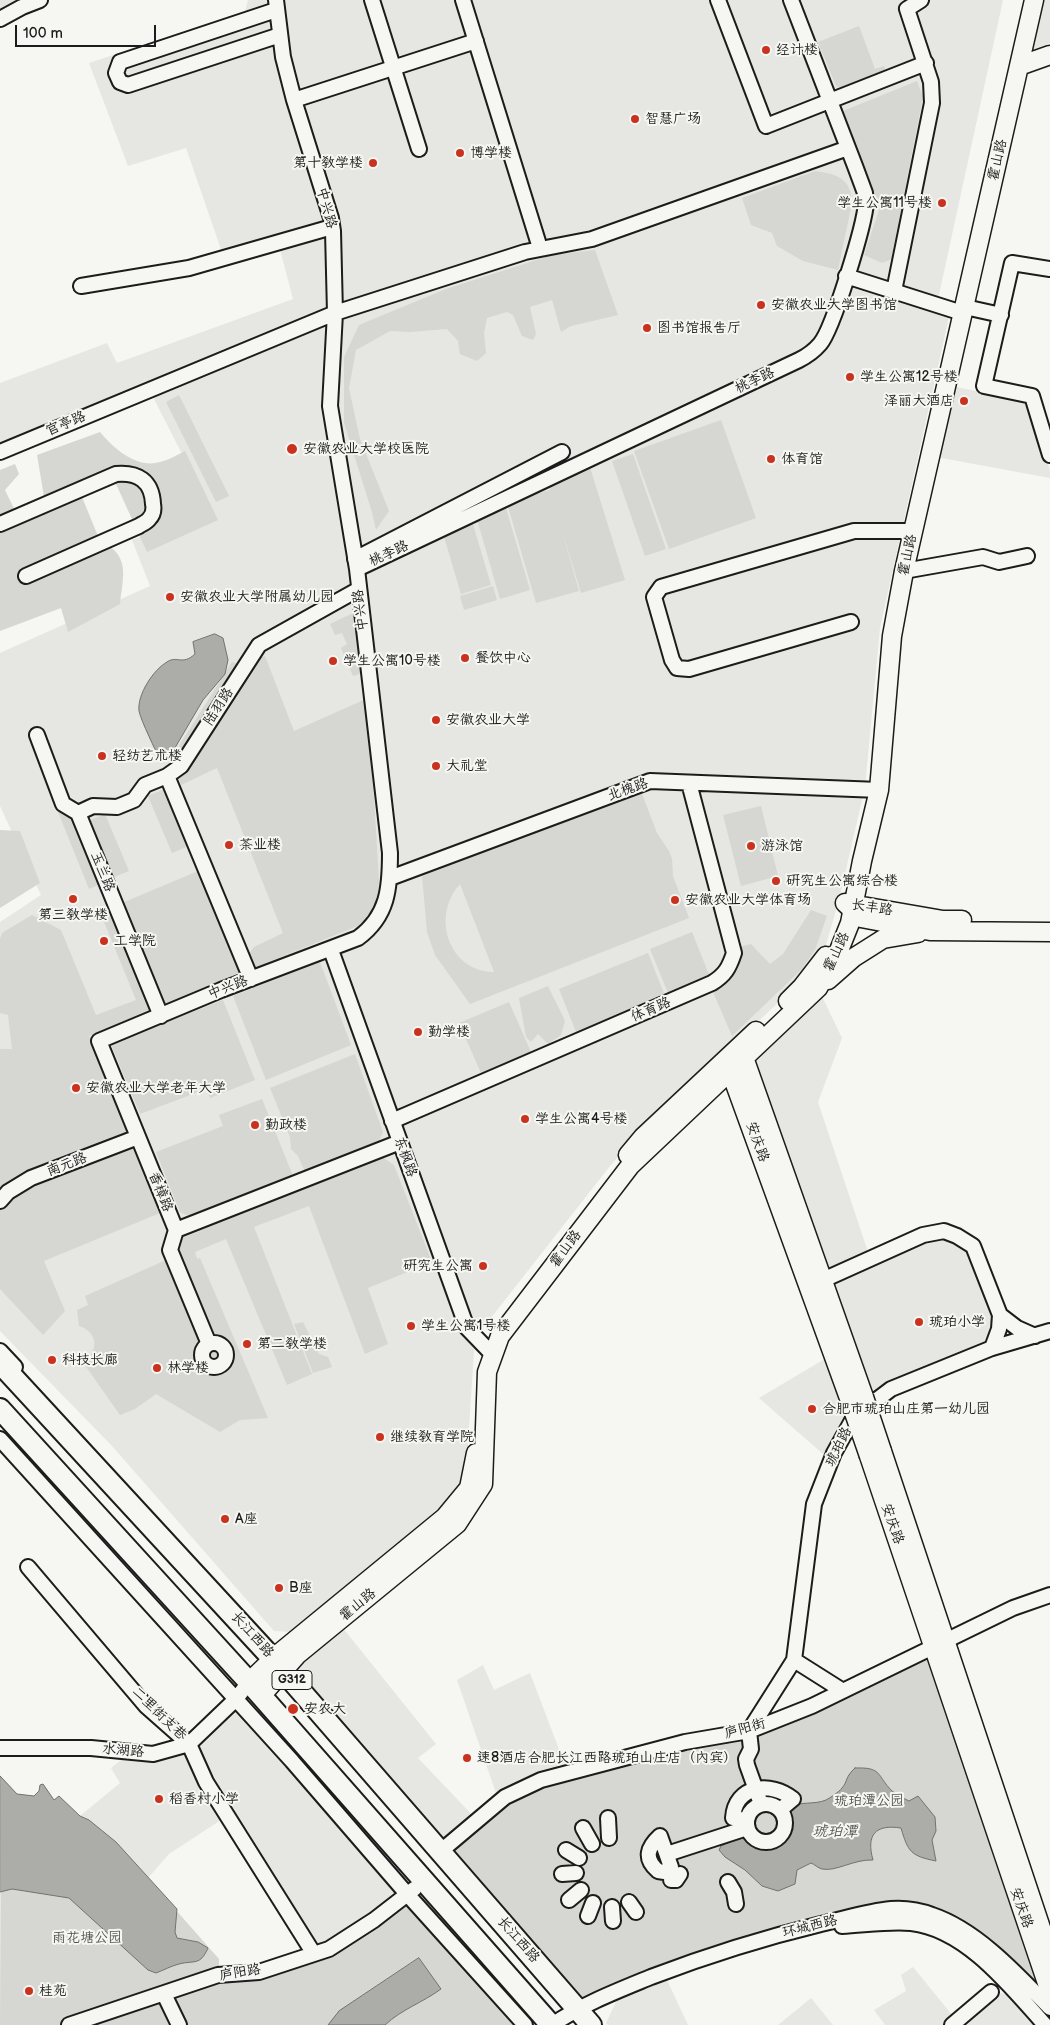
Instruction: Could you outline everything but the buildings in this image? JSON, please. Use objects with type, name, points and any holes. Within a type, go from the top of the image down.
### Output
[{"type":"highway","name":"长江西路","points":[[0,1362],[280,1663],[578,2007]]},
{"type":"highway","name":"G312","points":[[0,1408],[255,1689],[550,2024]]},
{"type":"highway","name":"G312","points":[[578,2007],[591,2025]]},
{"type":"main road","name":"霍山路","points":[[255,1689],[280,1663],[297,1655],[457,1524],[484,1484],[489,1351],[488,1331],[615,1168],[644,1137],[818,988],[838,953],[850,923],[850,906],[875,789],[892,636],[904,571],[1024,0]]},
{"type":"main road","name":"霍山路","points":[[875,789],[885,631],[906,531],[1034,0]]},
{"type":"main road","points":[[1021,60],[1050,43]]},
{"type":"main road","points":[[1021,60],[1050,55]]},
{"type":"main road","name":"霍山路","points":[[742,1053],[802,988],[830,950],[850,906]]},
{"type":"main road","name":"长丰路","points":[[850,906],[943,920],[1050,922]]},
{"type":"main road","name":"长丰路","points":[[850,906],[862,918],[930,931],[1050,932]]},
{"type":"main road","points":[[818,988],[853,958],[883,939],[930,931]]},
{"type":"main road","name":"安庆路","points":[[742,1053],[823,1280],[857,1399]]},
{"type":"main road","name":"安庆路","points":[[729,1065],[876,1453],[1050,1992]]},
{"type":"main road","name":"安庆路","points":[[939,1645],[1050,1954]]},
{"type":"street","points":[[0,19],[40,0]]},
{"type":"street","points":[[372,0],[419,149]]},
{"type":"street","points":[[463,0],[540,248]]},
{"type":"street","points":[[718,0],[766,126],[926,63]]},
{"type":"street","name":"桃李路","points":[[356,564],[799,360],[821,343],[846,276],[866,202],[865,192],[790,0]]},
{"type":"street","points":[[894,291],[932,103],[931,82],[926,63],[907,9],[921,0]]},
{"type":"street","points":[[276,5],[120,62],[116,73],[120,82],[128,85],[280,34]]},
{"type":"street","name":"中兴路","points":[[99,1041],[251,980],[351,943],[367,932],[382,910],[387,898],[390,878],[390,853],[356,564],[330,406],[334,313],[334,242],[332,227],[294,100],[276,5]]},
{"type":"street","points":[[294,100],[476,41]]},
{"type":"street","name":"官亭路","points":[[0,452],[334,313],[540,248],[592,239],[848,148]]},
{"type":"street","points":[[81,286],[189,268],[332,227]]},
{"type":"street","points":[[1050,269],[1012,262],[984,386],[1032,396],[1050,455]]},
{"type":"street","points":[[846,276],[960,309],[1000,315]]},
{"type":"street","points":[[356,564],[562,452]]},
{"type":"street","points":[[0,524],[116,474],[128,473],[148,484],[153,495],[154,510],[149,519],[139,526],[26,576]]},
{"type":"street","points":[[851,622],[689,669],[677,668],[672,660],[654,597],[661,587],[854,531],[906,531]]},
{"type":"street","points":[[904,571],[984,558],[999,562],[1027,556]]},
{"type":"street","name":"陆羽路","points":[[78,813],[93,806],[117,807],[134,800],[145,784],[167,776],[181,766],[259,645],[359,589]]},
{"type":"street","name":"玉兰路","points":[[37,735],[63,804],[78,813],[161,1016]]},
{"type":"street","points":[[167,776],[251,980]]},
{"type":"street","name":"北槐路","points":[[390,878],[650,781],[875,789]]},
{"type":"street","name":"体育路","points":[[392,1121],[712,983],[724,976],[734,954],[689,783]]},
{"type":"street","name":"东枫路","points":[[330,950],[467,1328],[489,1351]]},
{"type":"street","name":"香樟路","points":[[99,1041],[176,1230],[170,1250],[209,1344]]},
{"type":"street","name":"南元路","points":[[0,1201],[8,1192],[31,1178],[138,1137]]},
{"type":"street","points":[[176,1230],[400,1142]]},
{"type":"street","points":[[823,1280],[923,1235],[944,1231],[957,1236],[973,1246],[1000,1315],[999,1329],[992,1348]]},
{"type":"street","points":[[1000,1315],[1017,1328],[1035,1336]]},
{"type":"street","name":"琥珀路","points":[[794,1660],[814,1504],[834,1453],[854,1417],[891,1389],[992,1348],[1050,1331]]},
{"type":"street","points":[[0,1350],[218,1588],[280,1663]]},
{"type":"street","points":[[0,1439],[236,1699],[525,2025]]},
{"type":"street","name":"二里街支巷","points":[[28,1567],[146,1706],[190,1744],[206,1782],[314,1954]]},
{"type":"street","name":"庐阳街","points":[[443,1849],[505,1797],[541,1780],[685,1742],[749,1731],[812,1706],[1013,1608],[1050,1595]]},
{"type":"street","points":[[760,1813],[756,1789],[746,1759],[751,1749],[749,1731],[794,1660],[843,1691]]},
{"type":"street","name":"水湖路","points":[[0,1748],[92,1748],[153,1754],[190,1744],[236,1699],[255,1689]]},
{"type":"street","points":[[667,1854],[760,1813],[780,1790],[770,1788],[756,1789],[745,1795],[733,1810],[732,1818],[760,1813]]},
{"type":"street","points":[[608,1818],[609,1838]]},
{"type":"street","points":[[583,1828],[592,1844]]},
{"type":"street","points":[[660,1836],[667,1854],[672,1867],[675,1874],[658,1871],[647,1862],[648,1850],[651,1844],[660,1836]]},
{"type":"street","points":[[566,1850],[579,1858]]},
{"type":"street","name":"庐阳路","points":[[69,2025],[218,1976],[259,1972],[329,1949],[359,1930],[424,1881]]},
{"type":"street","points":[[728,1882],[734,1892],[736,1904]]},
{"type":"street","points":[[569,1900],[580,1890]]},
{"type":"street","name":"环城西路","points":[[550,2024],[578,2007],[673,1969],[754,1942],[889,1909],[913,1910],[933,1915],[953,1924],[981,1943],[1027,1984],[1050,2008]]},
{"type":"street","points":[[806,1928],[911,1923],[938,1930],[962,1943],[1000,1975],[1045,2025]]},
{"type":"street","points":[[957,2024],[991,1992]]},
{"type":"street","points":[[164,1994],[179,2025]]},
{"type":"street","points":[[578,2007],[601,2025]]},
{"type":"shaded area","points":[[0,0],[40,0],[0,19]]},
{"type":"shaded area","name":"安徽农业大学","points":[[248,0],[1003,0],[937,304],[951,308],[880,628],[865,787],[839,900],[825,948],[797,985],[638,1134],[610,1166],[483,1328],[474,1351],[467,1459],[462,1482],[451,1498],[292,1632],[274,1631],[112,1446],[0,1331],[0,922],[41,895],[0,806],[0,653],[150,586],[132,540],[211,511],[152,395],[0,452],[0,383],[107,343],[117,363],[293,299],[278,242],[224,258],[186,148],[128,166],[89,63],[245,11]]},
{"type":"shaded area","points":[[1034,0],[1050,0],[1050,43],[1022,54]]},
{"type":"shaded area","points":[[952,386],[1027,402],[1050,470],[1050,478],[936,457]]},
{"type":"shaded area","points":[[818,988],[842,1038],[818,1102],[870,1258],[944,1231],[973,1246],[1000,1315],[992,1348],[868,1406],[744,1059]]},
{"type":"shaded area","name":"合肥市琥珀山庄第一幼儿园","points":[[833,1354],[854,1417],[831,1461],[759,1398]]},
{"type":"shaded area","points":[[338,1622],[436,1744],[418,1758],[477,1820],[446,1847],[287,1667]]},
{"type":"shaded area","points":[[483,1665],[494,1690],[530,1673],[568,1773],[499,1802],[457,1680]]},
{"type":"shaded area","points":[[236,1699],[407,1894],[314,1954],[227,1816],[169,1854],[148,1878],[116,1842],[80,1816],[120,1783],[111,1768],[131,1752],[189,1744]]},
{"type":"shaded area","points":[[913,1967],[957,2021],[991,1992],[1019,1996],[1045,2025],[885,2025],[874,2010],[906,1991],[901,1975]]},
{"type":"shaded area","points":[[666,1978],[688,2025],[608,2025],[606,2023],[617,2000]]},
{"type":"shaded area","points":[[811,1998],[833,2025],[778,2025],[799,2008]]},
{"type":"green space","points":[[859,26],[875,69],[884,66],[886,73],[842,88],[836,86],[818,42]]},
{"type":"green space","points":[[917,81],[923,97],[892,259],[882,263],[864,255],[879,210],[843,111]]},
{"type":"green space","points":[[815,171],[838,177],[845,182],[851,196],[850,215],[838,270],[803,261],[777,246],[772,233],[751,225],[742,198]]},
{"type":"green space","points":[[595,250],[618,315],[571,326],[561,332],[552,300],[530,307],[536,334],[533,340],[522,336],[513,315],[507,312],[487,318],[484,333],[486,353],[477,361],[460,354],[458,341],[447,329],[410,332],[390,331],[356,350],[349,388],[360,439],[389,511],[376,530],[344,423],[344,357],[359,325],[446,289],[552,255]]},
{"type":"green space","points":[[179,395],[229,496],[216,502],[166,402]]},
{"type":"green space","points":[[721,420],[756,518],[669,549],[634,451]]},
{"type":"green space","points":[[100,432],[119,451],[143,463],[163,461],[185,451],[218,520],[147,552],[116,484],[82,497],[100,541],[117,553],[121,560],[123,575],[120,604],[68,632],[61,608],[0,631],[0,470],[15,464],[19,474],[5,490],[20,521],[30,516],[44,497],[37,455]]},
{"type":"green space","points":[[633,454],[666,549],[645,556],[612,461]]},
{"type":"green space","points":[[589,464],[625,580],[581,593],[561,527],[579,591],[536,603],[507,503],[550,490],[546,478]]},
{"type":"green space","points":[[506,508],[530,590],[500,599],[476,516]]},
{"type":"green space","points":[[472,521],[491,585],[461,594],[442,530]]},
{"type":"green space","points":[[493,586],[497,600],[464,610],[460,596]]},
{"type":"green space","points":[[353,613],[358,619],[366,672],[353,676],[341,648],[347,644],[342,633],[335,635],[330,624]]},
{"type":"green space","points":[[265,656],[294,731],[368,698],[379,881],[378,899],[373,909],[360,925],[249,970],[245,959],[254,947],[283,933],[217,768],[181,785],[172,757],[232,662],[251,667],[255,660]]},
{"type":"green space","points":[[165,789],[189,846],[172,853],[148,796]]},
{"type":"green space","points":[[641,791],[657,833],[669,851],[672,859],[673,876],[689,918],[470,1004],[435,955],[427,932],[422,876]],"holes":[[[460,884],[494,972],[477,969],[465,962],[455,952],[449,939],[446,925],[447,911],[451,897]]]},
{"type":"green space","points":[[61,805],[74,815],[102,883],[89,889],[56,807]]},
{"type":"green space","name":"游泳馆","points":[[761,806],[778,876],[741,886],[723,815]]},
{"type":"green space","points":[[105,814],[129,871],[112,878],[88,821]]},
{"type":"green space","points":[[0,830],[20,831],[40,883],[0,908]]},
{"type":"green space","points":[[198,871],[241,972],[164,1004],[122,903]]},
{"type":"green space","points":[[811,910],[827,916],[815,950],[802,969],[732,1036],[713,992],[729,978],[735,968],[739,947],[751,944],[770,964],[783,954]]},
{"type":"green space","points":[[116,912],[155,1008],[89,1036],[160,1213],[44,1261],[65,1311],[43,1335],[0,1289],[0,1048],[12,1049],[8,1015],[0,1013],[0,939],[2,933],[32,915],[61,930],[96,1015],[136,1000],[102,917]]},
{"type":"green space","points":[[692,932],[710,977],[668,993],[650,949]]},
{"type":"green space","points":[[648,953],[665,996],[576,1032],[559,989]]},
{"type":"green space","points":[[320,962],[351,1045],[266,1080],[233,996]]},
{"type":"green space","points":[[548,986],[565,1021],[561,1035],[548,1044],[538,1034],[531,1042],[526,1037],[519,998]]},
{"type":"green space","points":[[223,1000],[255,1080],[210,1098],[206,1089],[140,1114],[112,1047],[114,1043]]},
{"type":"green space","points":[[509,1002],[531,1052],[481,1073],[459,1023]]},
{"type":"green space","points":[[355,1054],[383,1132],[379,1141],[305,1172],[298,1156],[291,1149],[290,1137],[270,1088]]},
{"type":"green space","points":[[262,1099],[293,1176],[199,1215],[186,1215],[180,1212],[156,1152],[223,1126],[219,1115]]},
{"type":"green space","points":[[382,1157],[394,1165],[432,1262],[368,1288],[388,1344],[365,1354],[309,1206],[254,1227],[312,1374],[287,1385],[226,1239],[195,1252],[197,1259],[200,1258],[268,1418],[240,1420],[220,1432],[156,1394],[135,1409],[120,1415],[82,1361],[92,1353],[94,1348],[93,1337],[79,1326],[77,1310],[88,1305],[85,1296],[175,1256],[180,1239]]},
{"type":"green space","points":[[303,1322],[319,1354],[328,1357],[332,1367],[313,1373],[294,1324]]},
{"type":"green space","name":"琥珀潭公园","points":[[933,1647],[1050,2008],[953,1924],[806,1928],[584,2006],[446,1847],[541,1780],[749,1731]]},
{"type":"green space","name":"雨花塘公园","points":[[1,1776],[17,1794],[34,1796],[39,1791],[40,1785],[43,1784],[54,1800],[59,1796],[80,1816],[89,1820],[116,1842],[219,1959],[219,1975],[329,1949],[407,1894],[525,2025],[0,2025]]},
{"type":"water","points":[[215,634],[223,638],[228,660],[225,674],[203,700],[172,753],[161,762],[139,711],[143,691],[151,677],[162,666],[174,659],[183,660],[190,658],[195,654],[193,642]]},
{"type":"water","name":"琥珀潭","points":[[855,1768],[875,1771],[892,1791],[909,1801],[918,1796],[935,1817],[936,1831],[932,1840],[936,1861],[921,1857],[912,1852],[906,1843],[901,1828],[885,1828],[875,1833],[872,1838],[871,1851],[873,1860],[859,1861],[827,1869],[811,1863],[797,1870],[795,1884],[778,1891],[762,1886],[745,1870],[725,1857],[719,1850],[721,1846],[742,1837],[750,1843],[759,1846],[778,1846],[793,1826],[790,1807],[830,1798],[842,1788]]},
{"type":"water","points":[[0,1776],[17,1794],[34,1796],[39,1791],[40,1785],[43,1784],[54,1800],[59,1796],[80,1816],[89,1820],[116,1842],[177,1909],[175,1932],[177,1938],[198,1942],[208,1948],[202,1958],[156,1973],[148,1970],[69,1898],[12,1889],[0,1892]]},
{"type":"water","points":[[419,1958],[441,1989],[385,2025],[328,2025],[339,2011]]},
{"type":"place","name":"经计楼","points":[[766,50]]},
{"type":"place","name":"智慧广场","points":[[635,119]]},
{"type":"place","name":"博学楼","points":[[460,153]]},
{"type":"place","name":"第十教学楼","points":[[373,163]]},
{"type":"place","name":"学生公寓11号楼","points":[[942,203]]},
{"type":"place","name":"安徽农业大学图书馆","points":[[761,305]]},
{"type":"place","name":"图书馆报告厅","points":[[647,328]]},
{"type":"place","name":"学生公寓12号楼","points":[[850,377]]},
{"type":"place","name":"泽丽大酒店","points":[[964,401]]},
{"type":"place","name":"安徽农业大学校医院","points":[[292,449]]},
{"type":"place","name":"体育馆","points":[[771,459]]},
{"type":"place","name":"安徽农业大学附属幼儿园","points":[[170,597]]},
{"type":"place","name":"餐饮中心","points":[[465,658]]},
{"type":"place","name":"学生公寓10号楼","points":[[333,661]]},
{"type":"place","name":"安徽农业大学","points":[[436,720]]},
{"type":"place","name":"轻纺艺术楼","points":[[102,756]]},
{"type":"place","name":"大礼堂","points":[[436,766]]},
{"type":"place","name":"茶业楼","points":[[229,845]]},
{"type":"place","name":"游泳馆","points":[[751,846]]},
{"type":"place","name":"研究生公寓综合楼","points":[[776,881]]},
{"type":"place","name":"第三教学楼","points":[[73,899]]},
{"type":"place","name":"安徽农业大学体育场","points":[[675,900]]},
{"type":"place","name":"工学院","points":[[104,941]]},
{"type":"place","name":"勤学楼","points":[[418,1032]]},
{"type":"place","name":"安徽农业大学老年大学","points":[[76,1088]]},
{"type":"place","name":"学生公寓4号楼","points":[[525,1119]]},
{"type":"place","name":"勤政楼","points":[[255,1125]]},
{"type":"place","name":"研究生公寓","points":[[483,1266]]},
{"type":"place","name":"琥珀小学","points":[[919,1322]]},
{"type":"place","name":"学生公寓1号楼","points":[[411,1326]]},
{"type":"place","name":"第二教学楼","points":[[247,1344]]},
{"type":"place","name":"科技长廊","points":[[52,1360]]},
{"type":"place","name":"林学楼","points":[[157,1368]]},
{"type":"place","name":"合肥市琥珀山庄第一幼儿园","points":[[812,1409]]},
{"type":"place","name":"继续教育学院","points":[[380,1437]]},
{"type":"place","name":"A座","points":[[225,1519]]},
{"type":"place","name":"B座","points":[[279,1588]]},
{"type":"place","name":"安农大","points":[[293,1709]]},
{"type":"place","name":"速8酒店合肥长江西路琥珀山庄店（内宾）","points":[[467,1758]]},
{"type":"place","name":"稻香村小学","points":[[159,1799]]},
{"type":"place","name":"桂苑","points":[[29,1991]]}]
